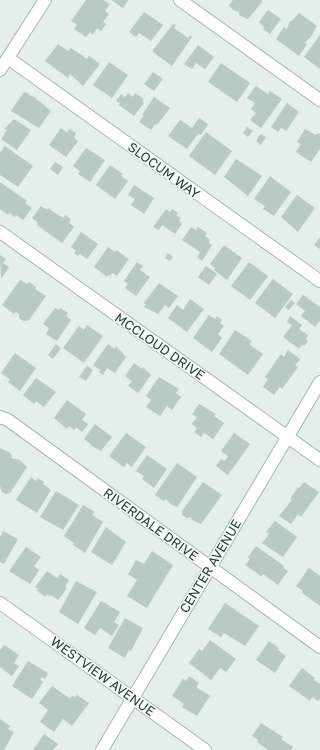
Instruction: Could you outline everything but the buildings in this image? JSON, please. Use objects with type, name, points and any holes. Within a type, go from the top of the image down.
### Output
[{"type":"street","points":[[0,70],[45,0]]},
{"type":"street","points":[[180,0],[320,100]]},
{"type":"street","name":"SLOCUM WAY","points":[[8,58],[320,281]]},
{"type":"street","name":"MCCLOUD DRIVE","points":[[0,232],[320,460]]},
{"type":"street","name":"CENTER AVENUE","points":[[102,750],[209,566],[320,382]]},
{"type":"street","name":"RIVERDALE DRIVE","points":[[0,417],[8,420],[320,647]]},
{"type":"street","name":"WESTVIEW AVENUE","points":[[0,603],[205,750]]}]
